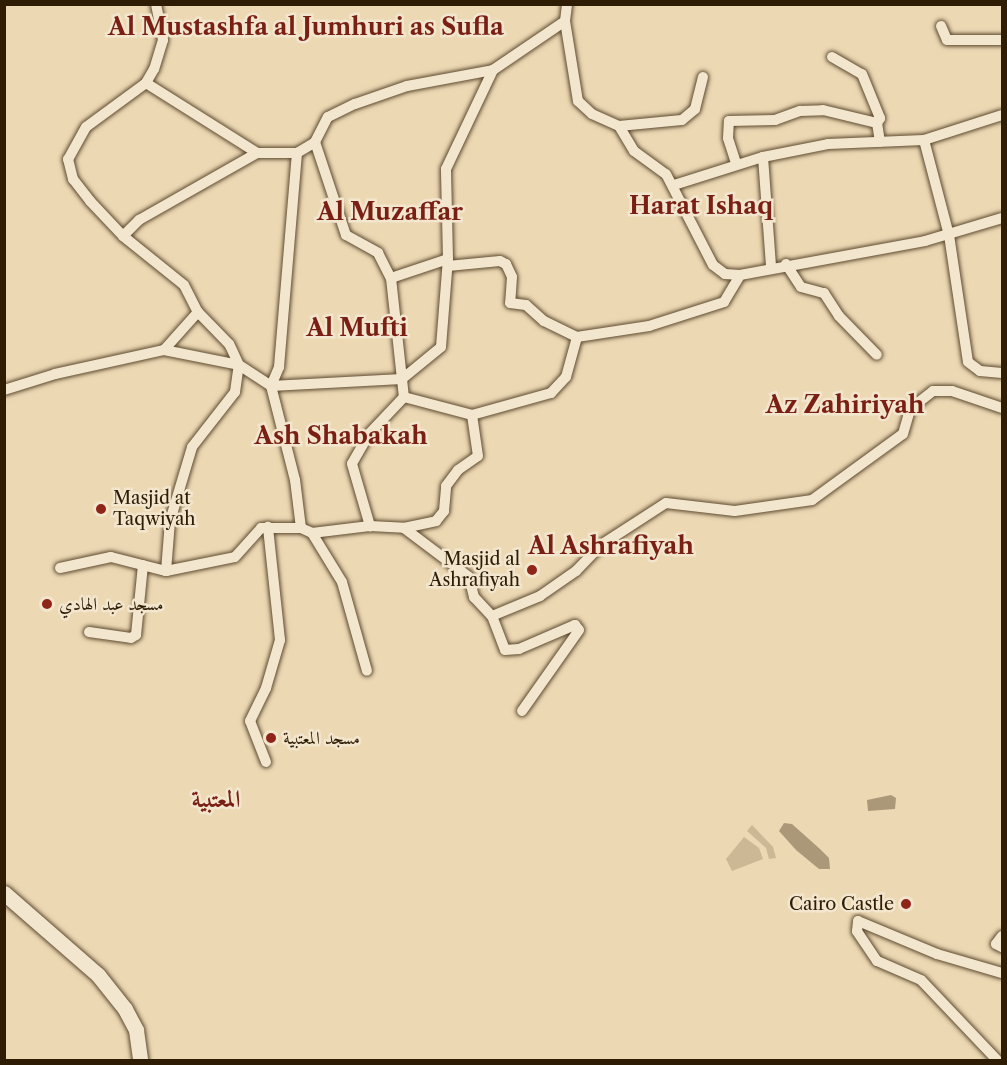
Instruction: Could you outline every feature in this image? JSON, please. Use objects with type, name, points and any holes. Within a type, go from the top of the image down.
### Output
[{"type":"street","points":[[156,4],[163,40],[146,83],[86,128],[68,159],[73,179],[123,236],[184,285],[198,312],[230,344],[238,365],[235,392],[192,447],[170,521],[166,571]]},
{"type":"street","points":[[567,4],[566,21],[572,86],[578,101],[592,114],[619,126],[682,120],[695,109],[703,77]]},
{"type":"street","points":[[123,236],[139,220],[257,153],[297,153],[315,142],[328,117],[355,104],[407,86],[494,70],[566,21]]},
{"type":"street","points":[[940,26],[947,40],[1002,40]]},
{"type":"street","points":[[832,57],[862,74],[880,118],[877,123],[880,142]]},
{"type":"street","points":[[4,390],[55,374],[164,350],[238,365],[271,386],[402,379],[441,347],[448,262],[446,169],[494,70]]},
{"type":"street","points":[[146,83],[257,153]]},
{"type":"street","points":[[736,163],[728,138],[729,122],[775,120],[800,111],[823,110],[877,123]]},
{"type":"street","points":[[674,185],[736,163],[763,157],[828,144],[924,140],[1002,115]]},
{"type":"street","points":[[619,126],[634,151],[657,165],[674,185],[713,265],[725,274],[740,275],[786,264],[949,235],[1002,218]]},
{"type":"street","points":[[924,140],[949,235],[968,362],[980,370],[1002,373]]},
{"type":"street","points":[[315,142],[346,235],[378,253],[391,278],[404,397],[369,434],[352,464],[370,526]]},
{"type":"street","points":[[297,153],[279,367],[271,386],[295,480],[301,528]]},
{"type":"street","points":[[763,157],[771,267]]},
{"type":"street","points":[[391,278],[448,262],[500,261],[506,264],[512,277],[510,303],[526,305],[544,321],[577,337],[649,326],[724,303],[740,275]]},
{"type":"street","points":[[786,264],[801,287],[824,293],[839,316],[877,356]]},
{"type":"street","points":[[164,350],[198,312]]},
{"type":"street","points":[[404,397],[472,414],[551,393],[566,377],[577,337]]},
{"type":"street","points":[[492,616],[540,596],[576,571],[601,545],[666,504],[735,511],[767,510],[812,500],[903,434],[910,409],[933,391],[952,390],[1002,408]]},
{"type":"street","points":[[60,568],[111,557],[166,571],[236,558],[255,534],[268,527],[301,528],[312,532],[370,526],[404,528],[436,520],[444,511],[446,486],[458,470],[478,456],[472,414]]},
{"type":"street","points":[[266,762],[250,722],[266,688],[280,640],[268,527]]},
{"type":"street","points":[[404,528],[469,577],[474,597],[492,616],[505,650],[519,649],[575,625],[579,630],[522,711]]},
{"type":"street","points":[[312,532],[342,582],[367,671]]},
{"type":"street","points":[[89,632],[131,638],[136,635],[143,565]]},
{"type":"street","points":[[4,893],[98,975],[125,1009],[136,1030],[140,1060]]},
{"type":"street","points":[[997,1060],[921,980],[877,961],[857,931],[858,921],[937,954],[1002,973]]},
{"type":"street","points":[[1002,936],[996,944],[1002,948]]},
{"type":"shaded area","points":[[891,795],[896,798],[895,809],[868,811],[867,800]]},
{"type":"shaded area","points":[[784,823],[792,824],[829,858],[830,869],[819,869],[796,850],[779,831]]},
{"type":"shaded area","points":[[752,825],[773,847],[776,858],[769,859],[766,848],[747,831]]},
{"type":"shaded area","points":[[744,837],[759,848],[763,859],[732,871],[726,859]]},
{"type":"place","name":"Masjid at Taqwiyah","points":[[101,509]]},
{"type":"place","name":"Masjid al Ashrafiyah","points":[[532,570]]},
{"type":"place","name":"مسجد عبد الهادي","points":[[47,604]]},
{"type":"place","name":"مسجد المعتبية","points":[[271,738]]},
{"type":"place","name":"Cairo Castle","points":[[906,904]]},
{"type":"district","name":"Al Mustashfa al Jumhuri as Sufla","points":[[306,27]]},
{"type":"district","name":"Harat Ishaq","points":[[701,206]]},
{"type":"district","name":"Al Muzaffar","points":[[390,212]]},
{"type":"district","name":"Al Mufti","points":[[357,328]]},
{"type":"district","name":"Az Zahiriyah","points":[[845,405]]},
{"type":"district","name":"Ash Shabakah","points":[[341,436]]},
{"type":"district","name":"Al Ashrafiyah","points":[[611,546]]},
{"type":"district","name":"المعتبية","points":[[216,799]]}]
